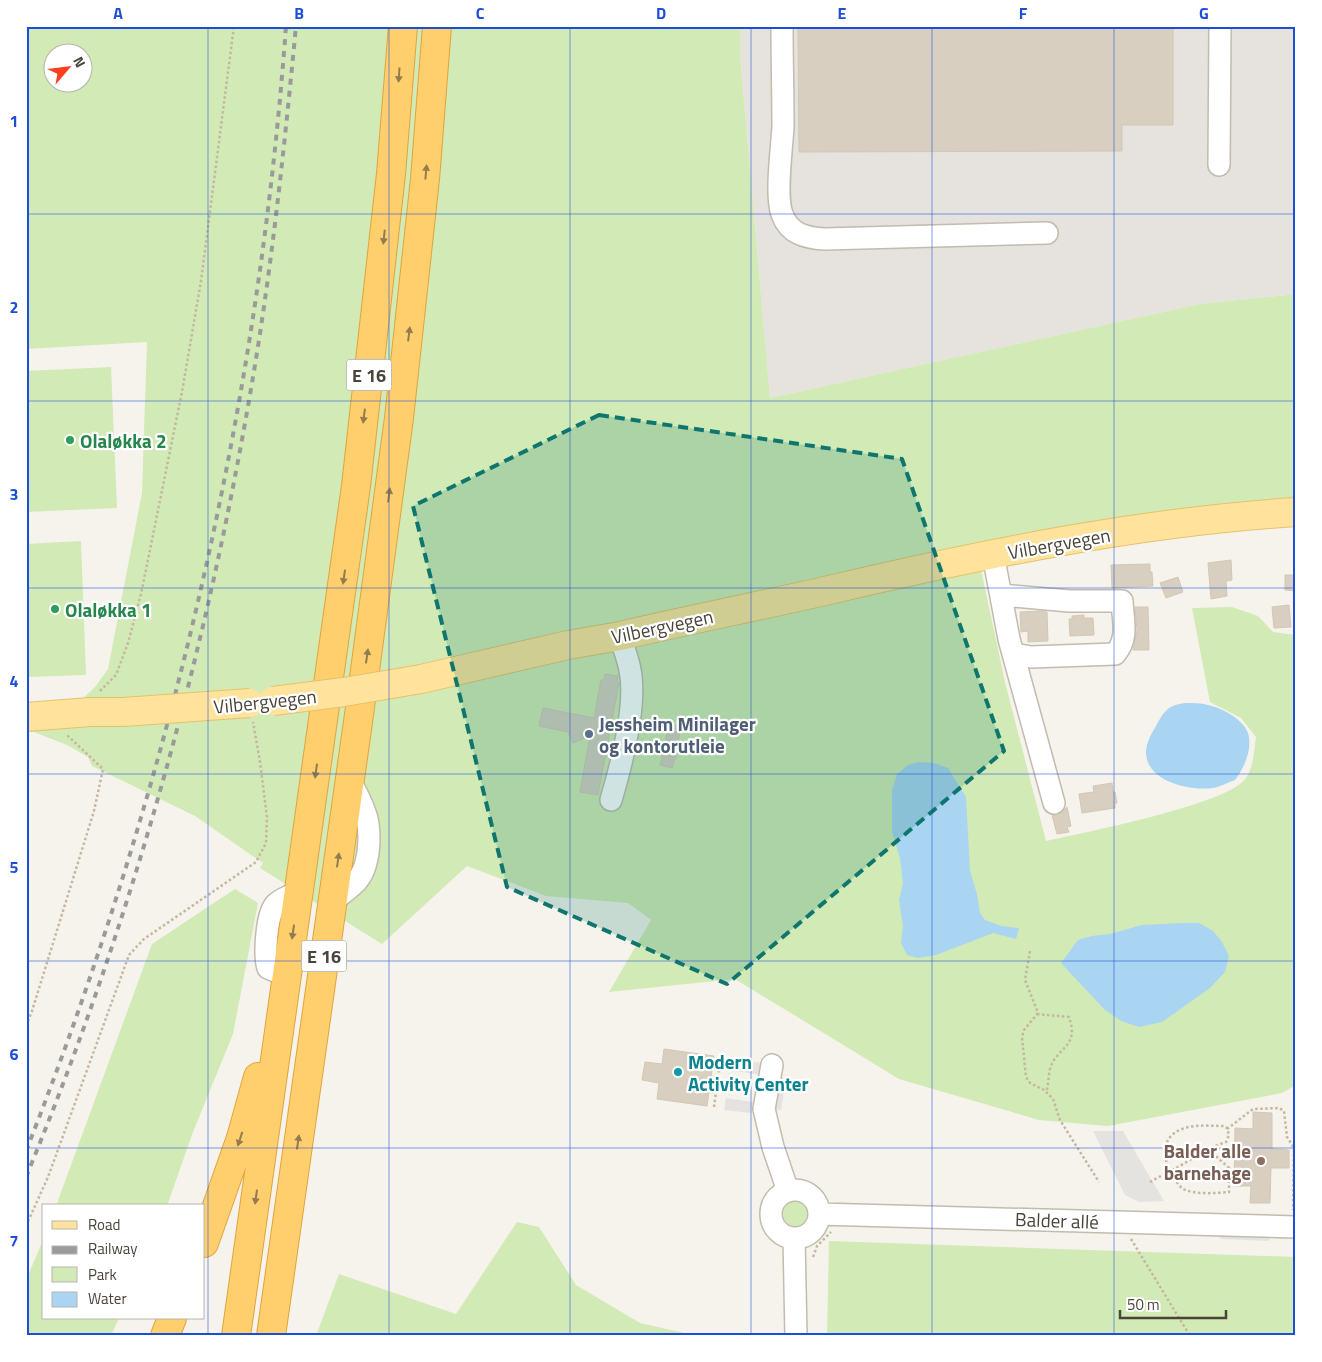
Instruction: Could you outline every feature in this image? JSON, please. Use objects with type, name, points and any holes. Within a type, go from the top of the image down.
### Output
[{"type":"highway","name":"E 16","points":[[236,1336],[346,558],[367,394],[391,174],[403,26]]},
{"type":"highway","name":"E 16","points":[[271,1336],[380,562],[411,315],[425,179],[437,26]]},
{"type":"highway","name":"E 16","points":[[205,1240],[223,1193],[252,1103],[274,994],[287,976]]},
{"type":"highway","name":"E 16","points":[[284,1336],[299,1219],[291,1190]]},
{"type":"highway","points":[[165,1336],[171,1320]]},
{"type":"main road","name":"Vilbergvegen","points":[[26,717],[261,702],[344,692],[421,679],[568,645],[620,636],[993,554],[1066,540],[1174,525],[1296,512]]},
{"type":"street","points":[[782,26],[783,126],[779,201],[782,214],[793,230],[808,238],[825,239],[1047,233]]},
{"type":"street","points":[[1219,165],[1220,26]]},
{"type":"street","points":[[993,554],[1009,639],[1054,803]]},
{"type":"street","points":[[1002,596],[1069,601],[1122,601],[1124,635],[1122,646],[1115,654],[1031,657],[1014,654]]},
{"type":"street","points":[[612,800],[631,700],[630,671],[620,636]]},
{"type":"street","points":[[772,1065],[764,1109],[773,1147],[788,1191]]},
{"type":"street","points":[[796,1190],[810,1195],[815,1200],[819,1214],[814,1229],[802,1238],[794,1238],[780,1233],[771,1221],[772,1206],[776,1199],[788,1191],[796,1190]]},
{"type":"street","name":"Balder allé","points":[[819,1214],[1125,1234],[1294,1221]]},
{"type":"street","points":[[794,1238],[796,1336]]},
{"type":"path","points":[[90,712],[95,696],[116,673],[128,643],[141,594],[182,392],[199,290],[234,26]]},
{"type":"path","points":[[26,1226],[48,1177],[129,955],[144,939],[256,862],[266,844],[266,817],[260,762],[261,702]]},
{"type":"path","points":[[26,1026],[94,811],[103,769],[61,731],[60,715]]},
{"type":"path","points":[[1030,951],[1025,980],[1037,1014]]},
{"type":"path","points":[[1037,1014],[1024,1030],[1022,1037],[1026,1077],[1030,1083],[1054,1099],[1060,1120],[1099,1182]]},
{"type":"path","points":[[1037,1014],[1070,1018],[1072,1037],[1050,1070],[1046,1092]]},
{"type":"path","points":[[714,1107],[721,1058]]},
{"type":"path","points":[[710,1081],[728,1083]]},
{"type":"path","points":[[1228,1130],[1252,1109],[1279,1108],[1284,1111],[1287,1137],[1294,1148],[1294,1221]]},
{"type":"path","points":[[1150,1182],[1170,1171],[1182,1166],[1208,1149],[1226,1142],[1229,1135],[1228,1130],[1224,1126],[1193,1126],[1183,1128],[1176,1132],[1166,1143],[1164,1152],[1170,1171],[1183,1189],[1200,1192],[1229,1192],[1229,1168],[1208,1149]]},
{"type":"path","points":[[812,1262],[817,1246],[827,1234],[835,1230]]},
{"type":"path","points":[[1125,1234],[1141,1240]]},
{"type":"path","points":[[1125,1234],[1190,1336]]},
{"type":"highlighted area","points":[[599,415],[902,459],[1004,751],[727,984],[507,887],[413,506]]},
{"type":"shaded area","points":[[741,26],[1296,26],[1296,294],[1200,304],[770,398],[740,55]]},
{"type":"shaded area","points":[[731,1059],[762,1063],[761,1075],[729,1070]]},
{"type":"shaded area","points":[[776,1077],[786,1079],[781,1110],[771,1109]]},
{"type":"shaded area","points":[[726,1098],[753,1102],[751,1113],[724,1110]]},
{"type":"shaded area","points":[[1093,1131],[1123,1131],[1164,1201],[1139,1202],[1125,1195]]},
{"type":"shaded area","points":[[1217,1234],[1272,1237],[1268,1241],[1221,1239]]},
{"type":"green space","points":[[26,26],[741,26],[740,55],[770,398],[1200,304],[1296,294],[1296,523],[1172,532],[981,570],[1005,682],[1046,841],[1185,807],[1213,798],[1234,788],[1246,778],[1252,763],[1256,737],[1241,718],[1210,702],[1192,608],[1232,607],[1258,616],[1273,632],[1296,635],[1296,1085],[1282,1093],[1108,1126],[1039,1120],[899,1079],[735,979],[609,992],[651,920],[628,903],[546,896],[467,866],[382,944],[260,868],[263,863],[195,816],[92,766],[88,757],[67,745],[26,729],[75,706],[95,687],[108,669],[142,493],[147,342],[26,349]]},
{"type":"green space","name":"Olaløkka 2","points":[[111,367],[117,508],[26,512],[26,371]]},
{"type":"green space","name":"Olaløkka 1","points":[[81,541],[86,675],[26,677],[26,544]]},
{"type":"green space","points":[[235,889],[258,903],[233,1034],[193,1132],[168,1204],[57,1204],[152,944]]},
{"type":"green space","points":[[795,1202],[804,1205],[807,1214],[804,1223],[795,1226],[786,1223],[783,1214],[786,1205]]},
{"type":"green space","points":[[517,1222],[539,1227],[576,1285],[640,1323],[698,1336],[316,1336],[339,1274],[456,1314]]},
{"type":"green space","points":[[829,1241],[1296,1257],[1296,1336],[827,1336]]},
{"type":"green space","points":[[42,1243],[42,1320],[118,1320],[111,1336],[26,1336],[26,1280]]},
{"type":"water","points":[[1185,703],[1214,706],[1242,723],[1248,733],[1249,745],[1242,770],[1235,780],[1213,788],[1204,789],[1182,786],[1162,778],[1148,763],[1147,745],[1160,719],[1171,707]]},
{"type":"water","points":[[919,762],[934,763],[948,768],[966,797],[970,871],[980,913],[985,920],[1001,926],[1019,928],[1016,939],[993,933],[936,955],[918,958],[907,955],[901,943],[903,926],[899,900],[903,883],[900,858],[892,832],[892,790],[897,774],[908,765]]},
{"type":"water","points":[[1199,923],[1213,931],[1222,942],[1229,956],[1225,972],[1210,988],[1162,1022],[1139,1027],[1121,1021],[1104,1009],[1061,963],[1078,940],[1142,925]]},
{"type":"building","points":[[798,26],[1173,26],[1173,125],[1122,125],[1122,151],[799,152]]},
{"type":"building","points":[[1231,560],[1232,580],[1226,581],[1227,596],[1211,599],[1208,563]]},
{"type":"building","points":[[1150,564],[1153,586],[1112,588],[1111,565]]},
{"type":"building","points":[[1285,575],[1296,575],[1296,591],[1285,590]]},
{"type":"building","points":[[1178,577],[1183,592],[1166,598],[1160,583]]},
{"type":"building","points":[[1289,605],[1291,627],[1274,628],[1272,607]]},
{"type":"building","points":[[1135,607],[1148,607],[1149,650],[1133,650],[1137,630]]},
{"type":"building","points":[[1020,612],[1047,612],[1048,641],[1028,642],[1028,631],[1021,632]]},
{"type":"building","points":[[1084,615],[1084,618],[1093,618],[1094,635],[1070,636],[1069,619],[1072,619],[1072,616]]},
{"type":"building","name":"Jessheim Minilager og kontorutleie","points":[[605,674],[618,676],[617,682],[619,683],[598,795],[580,792],[590,736],[573,743],[568,732],[539,726],[543,708],[594,718],[601,680],[604,680]]},
{"type":"building","points":[[669,724],[681,727],[676,751],[678,751],[672,768],[660,765]]},
{"type":"building","points":[[1112,783],[1117,803],[1115,803],[1115,808],[1082,813],[1079,794],[1094,792],[1093,786]]},
{"type":"building","points":[[1067,807],[1071,826],[1067,827],[1069,832],[1057,834],[1052,815],[1058,815]]},
{"type":"building","name":"Modern Activity Center","points":[[664,1049],[714,1056],[707,1106],[657,1099],[659,1083],[642,1080],[645,1062],[662,1064]]},
{"type":"building","points":[[1253,1112],[1272,1113],[1272,1149],[1289,1150],[1289,1168],[1271,1168],[1270,1203],[1250,1203],[1251,1186],[1234,1186],[1235,1128],[1253,1129]]},
{"type":"railway","points":[[26,1151],[77,1015],[123,878],[163,739],[199,598],[229,456],[254,314],[273,170],[286,26]]},
{"type":"railway","points":[[26,1177],[66,1076],[137,870],[195,660],[241,447],[259,340],[280,183],[296,26]]},
{"type":"place","name":"Olaløkka 2","points":[[70,440]]},
{"type":"place","name":"Olaløkka 1","points":[[55,609]]},
{"type":"place","name":"Jessheim Minilager og kontorutleie","points":[[589,734]]},
{"type":"place","name":"Modern Activity Center","points":[[678,1072]]},
{"type":"place","name":"Balder alle barnehage","points":[[1261,1161]]}]
